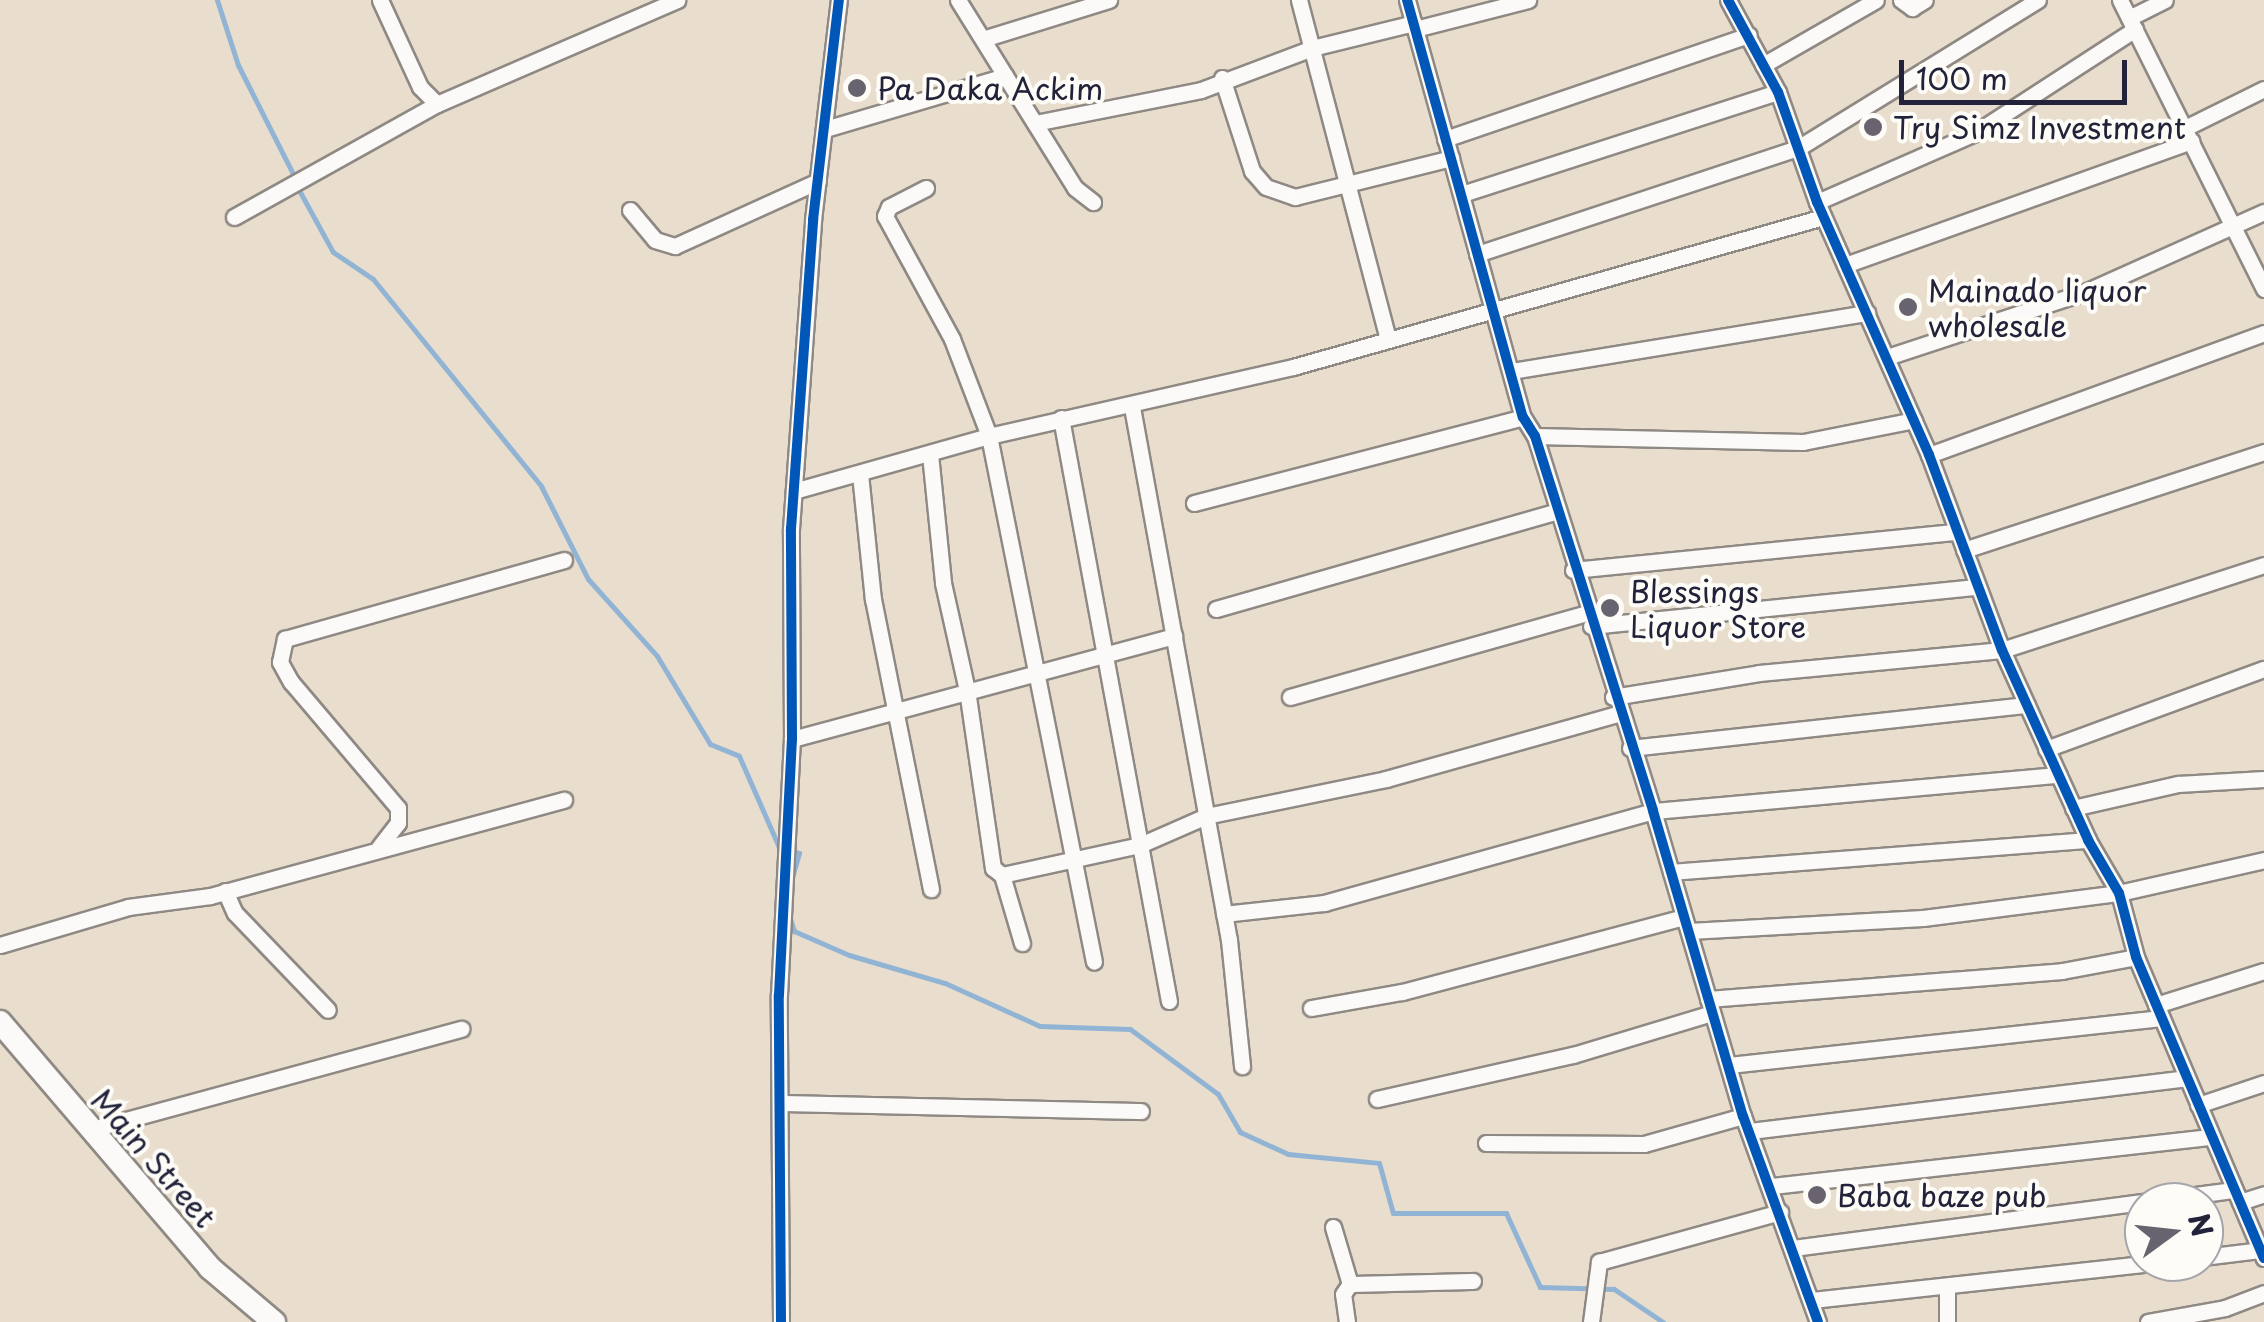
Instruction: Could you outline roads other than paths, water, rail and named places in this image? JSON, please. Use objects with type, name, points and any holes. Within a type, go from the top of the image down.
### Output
[{"type":"main road","name":"Main Street","points":[[0,1022],[210,1268],[274,1322]]},
{"type":"street","points":[[380,0],[420,87],[436,104]]},
{"type":"street","points":[[234,217],[436,104],[677,0]]},
{"type":"street","points":[[781,1322],[780,1103],[792,738],[794,490],[818,181],[839,0]]},
{"type":"street","points":[[958,0],[986,38],[1005,76],[1075,188],[1092,202]]},
{"type":"street","points":[[986,38],[1109,0]]},
{"type":"street","points":[[1299,0],[1388,340]]},
{"type":"street","points":[[1407,0],[1523,416],[1535,436],[1618,714],[1654,811],[1746,1124],[1772,1186],[1818,1322]]},
{"type":"street","points":[[1035,124],[1133,108],[1312,48],[1528,0]]},
{"type":"street","points":[[1728,0],[1778,92],[1820,210],[1929,455],[2002,650],[2088,840],[2119,893],[2136,957],[2262,1254],[2224,1256]]},
{"type":"street","points":[[1763,65],[1876,0]]},
{"type":"street","points":[[1901,0],[1912,8],[1925,0]]},
{"type":"street","points":[[1477,254],[1798,148],[2038,0]]},
{"type":"street","points":[[2120,0],[2264,289]]},
{"type":"street","points":[[794,490],[989,436],[1062,418],[1132,407],[1388,340],[1820,210],[1975,134],[2165,0]]},
{"type":"street","points":[[1445,139],[1749,35]]},
{"type":"street","points":[[826,129],[1005,76]]},
{"type":"street","points":[[1222,78],[1234,128],[1252,171],[1266,187],[1294,197],[1451,158]]},
{"type":"street","points":[[1845,265],[2188,135],[2264,89]]},
{"type":"street","points":[[1462,194],[1778,92]]},
{"type":"street","points":[[630,210],[655,240],[674,246],[818,181]]},
{"type":"street","points":[[926,188],[889,206],[885,216],[952,339],[989,436],[1094,962]]},
{"type":"street","points":[[1887,356],[2085,292],[2264,212]]},
{"type":"street","points":[[1512,371],[1867,313]]},
{"type":"street","points":[[1929,455],[2264,333]]},
{"type":"street","points":[[1132,407],[1224,914],[1242,1066]]},
{"type":"street","points":[[1194,503],[1523,416]]},
{"type":"street","points":[[1062,418],[1169,1001]]},
{"type":"street","points":[[1535,436],[1803,442],[1914,420]]},
{"type":"street","points":[[1964,550],[2264,452]]},
{"type":"street","points":[[930,454],[943,583],[967,690],[993,868],[1002,876],[1022,943]]},
{"type":"street","points":[[860,474],[873,599],[931,889]]},
{"type":"street","points":[[1216,609],[1555,512]]},
{"type":"street","points":[[1573,570],[1956,532]]},
{"type":"street","points":[[379,847],[398,823],[398,808],[291,682],[280,662],[284,639],[564,560]]},
{"type":"street","points":[[1613,697],[1759,673],[2002,650],[2264,565]]},
{"type":"street","points":[[1290,698],[1588,619],[1976,587]]},
{"type":"street","points":[[792,738],[1174,636]]},
{"type":"street","points":[[2046,749],[2264,669]]},
{"type":"street","points":[[1630,748],[2027,705]]},
{"type":"street","points":[[1002,876],[1140,844],[1206,816],[1386,779],[1618,714]]},
{"type":"street","points":[[1224,914],[1324,904],[1654,811],[2058,774]]},
{"type":"street","points":[[2073,808],[2178,784],[2264,779]]},
{"type":"street","points":[[0,944],[128,907],[225,891],[564,800]]},
{"type":"street","points":[[1671,872],[2088,840]]},
{"type":"street","points":[[1311,1008],[1402,992],[1686,924],[1923,918],[2119,893],[2264,860]]},
{"type":"street","points":[[225,891],[235,913],[328,1010]]},
{"type":"street","points":[[1376,1098],[1573,1055],[1710,1006],[2062,971],[2136,957]]},
{"type":"street","points":[[1728,1065],[2159,1011],[2264,971]]},
{"type":"street","points":[[90,1130],[462,1029]]},
{"type":"street","points":[[1486,1143],[1644,1144],[1746,1124],[2186,1078]]},
{"type":"street","points":[[2198,1105],[2264,1083]]},
{"type":"street","points":[[780,1103],[1141,1111]]},
{"type":"street","points":[[1772,1186],[2211,1137]]},
{"type":"street","points":[[1793,1248],[2264,1194]]},
{"type":"street","points":[[1591,1322],[1599,1262],[1780,1212]]},
{"type":"street","points":[[1332,1227],[1350,1284]]},
{"type":"street","points":[[1812,1300],[2124,1266]]},
{"type":"street","points":[[1350,1284],[1473,1282]]},
{"type":"street","points":[[1346,1322],[1343,1294],[1350,1284]]},
{"type":"street","points":[[1946,1287],[1947,1322]]},
{"type":"street","points":[[2148,1322],[2225,1308],[2264,1293]]},
{"type":"waterway","points":[[217,0],[238,65],[294,176]]},
{"type":"waterway","points":[[300,192],[333,252],[373,279],[541,486],[588,579],[657,656],[710,744],[739,756],[779,847],[799,853],[792,877]]},
{"type":"waterway","points":[[790,918],[794,931],[849,955],[945,983],[1040,1026],[1130,1029],[1218,1094],[1240,1132],[1288,1154],[1379,1163],[1393,1213],[1506,1213],[1540,1287],[1614,1289],[1663,1322]]},
{"type":"place","name":"Pa Daka Ackim","points":[[857,88]]},
{"type":"place","name":"Try Simz Investment","points":[[1873,127]]},
{"type":"place","name":"Mainado liquor wholesale","points":[[1908,307]]},
{"type":"place","name":"Blessings Liquor Store","points":[[1610,608]]},
{"type":"place","name":"Baba baze pub","points":[[1817,1195]]}]
